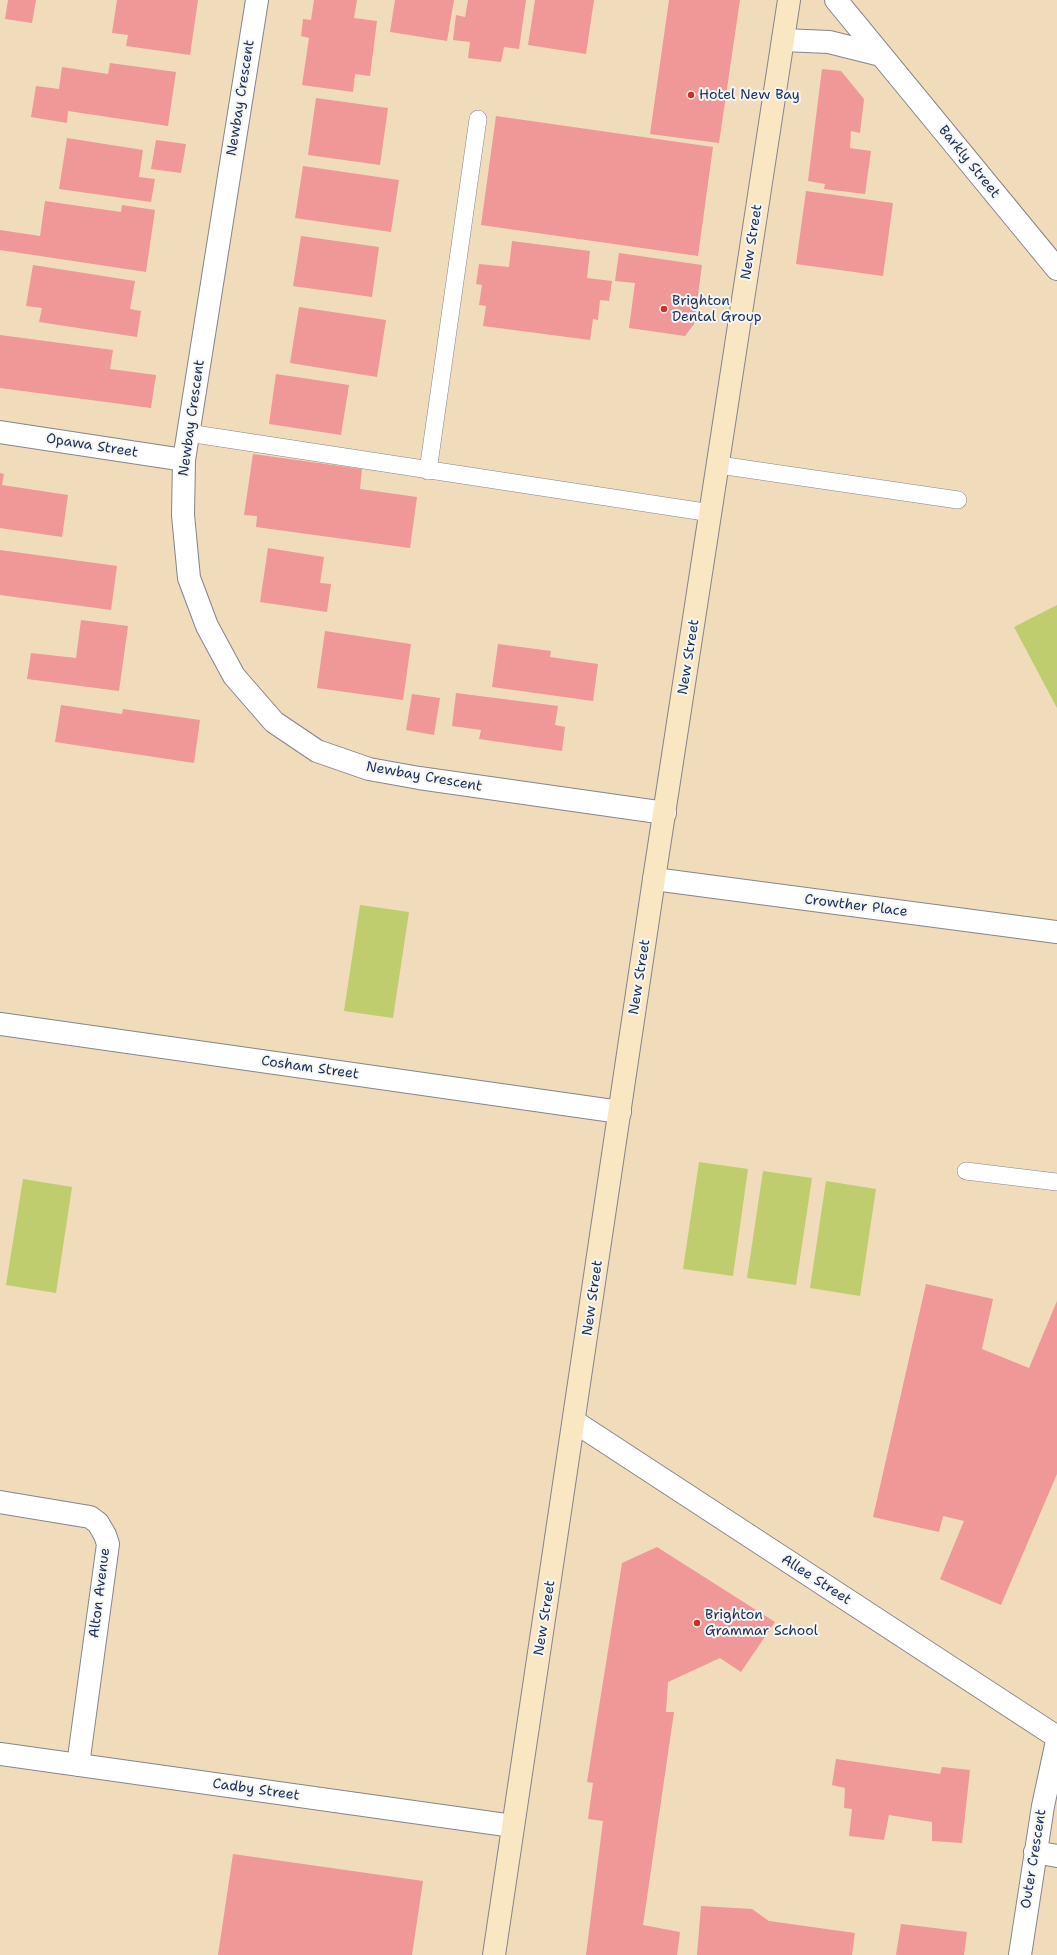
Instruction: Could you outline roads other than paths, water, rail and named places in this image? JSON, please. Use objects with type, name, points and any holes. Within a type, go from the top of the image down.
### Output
[{"type":"main road","name":"New Street","points":[[494,1955],[575,1422],[654,879],[712,513],[789,0]]},
{"type":"street","name":"Newbay Crescent","points":[[257,0],[184,460],[183,516],[189,578],[207,626],[234,676],[274,722],[317,751],[369,769],[665,814]]},
{"type":"street","name":"Barkly Street","points":[[836,0],[1057,269]]},
{"type":"street","points":[[783,40],[829,42],[881,55]]},
{"type":"street","name":"Opawa Street","points":[[0,432],[184,460]]},
{"type":"street","name":"Crowther Place","points":[[654,879],[1057,932]]},
{"type":"street","name":"Cosham Street","points":[[0,1024],[620,1112]]},
{"type":"street","name":"Allee Street","points":[[575,1422],[1057,1737]]},
{"type":"street","name":"Alton Avenue","points":[[0,1502],[90,1517],[98,1523],[108,1544],[78,1765]]},
{"type":"street","name":"Outer Crescent","points":[[1020,1955],[1035,1852],[1057,1741]]},
{"type":"street","name":"Cadby Street","points":[[0,1754],[513,1826]]},
{"type":"street","points":[[1035,1852],[1057,1856]]},
{"type":"lane","points":[[428,471],[478,119]]},
{"type":"lane","points":[[188,433],[428,471],[712,513]]},
{"type":"lane","points":[[719,465],[958,500]]},
{"type":"lane","points":[[966,1171],[1057,1182]]},
{"type":"place","name":"Hotel New Bay","points":[[691,95]]},
{"type":"place","name":"Brighton Dental Group","points":[[664,309]]},
{"type":"place","name":"Brighton Grammar School","points":[[697,1623]]}]
